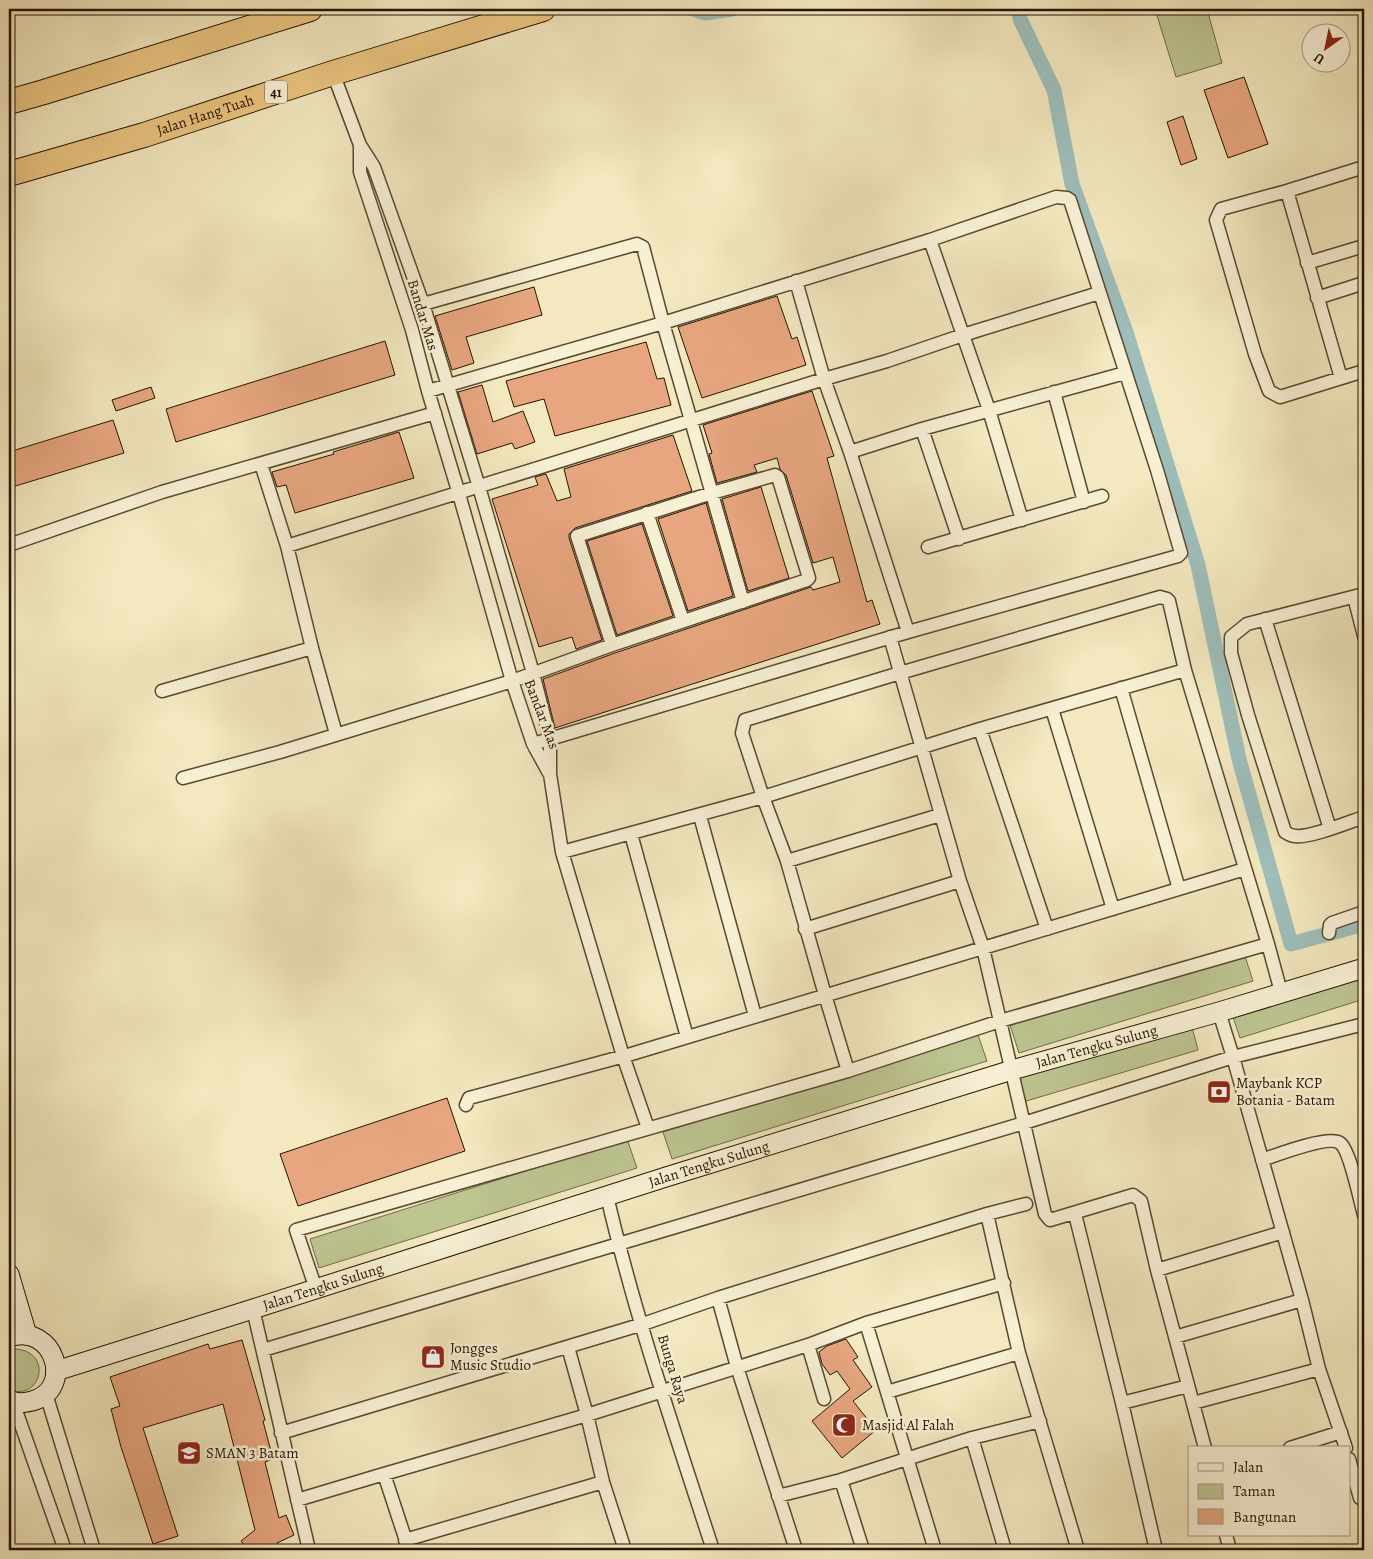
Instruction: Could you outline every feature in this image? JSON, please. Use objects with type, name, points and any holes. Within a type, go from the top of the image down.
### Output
[{"type":"highway","points":[[9,102],[310,9]]},
{"type":"highway","name":"Jalan Hang Tuah","points":[[9,174],[144,134],[333,73],[543,9]]},
{"type":"street","name":"Bandar Mas","points":[[333,73],[360,145],[374,167],[423,304],[479,487],[550,739],[550,774]]},
{"type":"street","name":"Bandar Mas","points":[[360,145],[360,172],[412,330],[428,392],[512,681],[533,744],[550,774]]},
{"type":"street","points":[[1364,166],[1287,191],[1222,209],[1216,220],[1255,354],[1269,391],[1280,397],[1364,371]]},
{"type":"street","points":[[1287,191],[1341,378]]},
{"type":"street","points":[[428,392],[664,323],[930,240],[1056,197],[1067,198],[1070,200],[1078,220],[1099,293],[1157,470],[1180,555],[890,637],[533,744]]},
{"type":"street","points":[[930,240],[989,410],[1022,520]]},
{"type":"street","points":[[423,304],[637,244],[643,247],[743,602]]},
{"type":"street","points":[[1308,262],[1364,246]]},
{"type":"street","points":[[796,281],[824,379],[850,452],[908,632]]},
{"type":"street","points":[[1317,298],[1364,283]]},
{"type":"street","points":[[287,546],[887,361],[963,335],[1099,293]]},
{"type":"street","points":[[850,452],[922,429],[1125,373]]},
{"type":"street","points":[[1054,392],[1084,502]]},
{"type":"street","points":[[9,545],[162,492],[434,413]]},
{"type":"street","points":[[922,429],[960,539]]},
{"type":"street","points":[[260,464],[287,546],[312,648],[336,734]]},
{"type":"street","points":[[183,778],[280,752],[512,681],[612,644],[807,580],[808,578],[778,477],[775,475],[712,493],[576,537],[612,644]]},
{"type":"street","points":[[928,547],[1102,496]]},
{"type":"street","points":[[647,513],[683,621]]},
{"type":"street","points":[[1364,636],[1359,596],[1247,624],[1231,638],[1231,653],[1284,832],[1302,836],[1330,829],[1364,817]]},
{"type":"street","points":[[848,1071],[824,996],[787,862],[742,733],[745,720],[1160,598],[1169,601],[1185,670],[1281,992]]},
{"type":"street","points":[[1265,619],[1330,829]]},
{"type":"street","points":[[890,637],[940,815],[983,948],[1045,1214],[1050,1220],[1133,1196],[1141,1201],[1157,1270],[1204,1446]]},
{"type":"street","points":[[162,691],[312,648]]},
{"type":"street","points":[[562,852],[700,816],[980,729],[1185,670]]},
{"type":"street","points":[[1121,688],[1179,889]]},
{"type":"street","points":[[1052,709],[1112,909]]},
{"type":"street","points":[[980,729],[1047,929]]},
{"type":"street","points":[[550,774],[562,852],[622,1056],[648,1128]]},
{"type":"street","points":[[787,862],[940,815]]},
{"type":"street","points":[[700,816],[755,1016]]},
{"type":"street","points":[[631,834],[687,1037]]},
{"type":"street","points":[[466,1105],[469,1098],[687,1037],[1245,869]]},
{"type":"street","points":[[806,929],[960,881]]},
{"type":"street","points":[[1330,932],[1329,927],[1332,923],[1364,912]]},
{"type":"street","points":[[316,1289],[296,1230],[489,1176],[848,1071],[1000,1020],[1268,944]]},
{"type":"street","name":"Jalan Tengku Sulung","points":[[56,1370],[1012,1070],[1219,1012],[1364,968]]},
{"type":"street","points":[[1219,1012],[1283,1232],[1319,1369],[1345,1446]]},
{"type":"street","points":[[263,1350],[1024,1122],[1233,1057],[1364,1024]]},
{"type":"street","points":[[1262,1160],[1319,1142],[1338,1141],[1349,1158],[1364,1215]]},
{"type":"street","name":"Bunga Raya","points":[[607,1196],[619,1244],[662,1390],[713,1550]]},
{"type":"street","points":[[281,1433],[643,1324],[718,1298],[987,1214],[1026,1204]]},
{"type":"street","points":[[987,1214],[1020,1354],[1078,1550]]},
{"type":"street","points":[[1075,1214],[1156,1550]]},
{"type":"street","points":[[1157,1270],[1283,1232]]},
{"type":"street","points":[[9,1274],[28,1335]]},
{"type":"street","points":[[297,1500],[587,1415],[662,1390],[808,1346],[866,1323],[1004,1283]]},
{"type":"street","points":[[718,1298],[737,1367],[796,1550]]},
{"type":"street","points":[[1175,1337],[1302,1300]]},
{"type":"street","points":[[253,1309],[310,1550]]},
{"type":"street","points":[[866,1323],[936,1550]]},
{"type":"street","points":[[9,1337],[28,1335],[45,1344],[55,1361],[56,1370],[53,1383],[46,1394],[36,1400],[25,1403],[11,1401],[65,1550]]},
{"type":"street","points":[[808,1346],[824,1399]]},
{"type":"street","points":[[568,1347],[603,1482],[625,1550]]},
{"type":"street","points":[[887,1392],[1020,1354]]},
{"type":"street","points":[[1193,1403],[1319,1369]]},
{"type":"street","points":[[1122,1403],[1188,1386]]},
{"type":"street","points":[[46,1394],[94,1550]]},
{"type":"street","points":[[778,1496],[841,1480],[972,1438],[1040,1421]]},
{"type":"street","points":[[1296,1446],[1341,1432]]},
{"type":"street","points":[[972,1438],[1005,1550]]},
{"type":"street","points":[[1350,1463],[1358,1498]]},
{"type":"street","points":[[384,1474],[407,1545],[603,1482]]},
{"type":"street","points":[[841,1480],[863,1550]]},
{"type":"green space","points":[[1155,9],[1207,9],[1222,63],[1176,77]]},
{"type":"green space","points":[[1244,953],[1253,981],[1019,1053],[1010,1025]]},
{"type":"green space","points":[[1364,976],[1364,999],[1240,1038],[1233,1017]]},
{"type":"green space","points":[[1191,1023],[1198,1050],[1023,1102],[1015,1078]]},
{"type":"green space","points":[[978,1035],[987,1061],[672,1159],[663,1132]]},
{"type":"green space","points":[[627,1139],[637,1168],[319,1268],[310,1239]]},
{"type":"green space","points":[[16,1349],[28,1352],[35,1358],[39,1366],[39,1375],[35,1383],[29,1389],[20,1392],[9,1390],[9,1351]]},
{"type":"building","points":[[1244,77],[1268,144],[1228,158],[1204,90]]},
{"type":"building","points":[[1183,116],[1197,159],[1181,165],[1167,122]]},
{"type":"building","points":[[534,287],[542,315],[466,337],[474,363],[452,370],[435,316]]},
{"type":"building","points":[[777,296],[792,339],[797,337],[806,365],[702,398],[678,327]]},
{"type":"building","points":[[385,341],[395,375],[176,442],[166,409]]},
{"type":"building","points":[[646,342],[657,379],[664,378],[671,405],[555,436],[544,399],[514,407],[506,381]]},
{"type":"building","points":[[482,385],[493,422],[523,411],[535,442],[515,449],[512,443],[477,454],[458,392]]},
{"type":"building","points":[[151,387],[155,398],[116,411],[112,400]]},
{"type":"building","points":[[812,391],[834,456],[827,458],[867,602],[872,600],[880,624],[555,728],[543,679],[811,587],[813,590],[840,582],[833,557],[813,563],[786,475],[780,469],[777,458],[754,465],[757,472],[717,483],[709,454],[712,453],[703,425]]},
{"type":"building","points":[[113,420],[124,453],[9,488],[9,452]]},
{"type":"building","points":[[399,432],[414,478],[295,513],[286,485],[277,487],[272,472]]},
{"type":"building","points":[[673,435],[692,491],[575,528],[569,534],[602,640],[576,649],[572,637],[539,647],[492,499],[538,485],[535,477],[546,474],[557,501],[571,497],[564,469]]},
{"type":"building","points":[[761,487],[789,578],[748,591],[722,499]]},
{"type":"building","points":[[706,503],[733,596],[688,611],[658,519]]},
{"type":"building","points":[[642,524],[673,616],[617,635],[587,541]]},
{"type":"building","points":[[447,1098],[465,1151],[298,1206],[280,1154]]},
{"type":"building","points":[[846,1339],[858,1357],[853,1360],[872,1387],[853,1401],[876,1430],[842,1458],[812,1421],[850,1389],[837,1371],[830,1375],[822,1364],[819,1352],[827,1346]]},
{"type":"building","points":[[242,1340],[265,1420],[263,1421],[273,1459],[265,1462],[279,1518],[286,1515],[294,1535],[277,1543],[283,1550],[248,1550],[241,1541],[255,1530],[223,1404],[143,1428],[178,1536],[153,1544],[121,1447],[111,1409],[120,1406],[110,1377],[208,1344],[210,1349]]},
{"type":"waterway","points":[[693,9],[705,13],[732,9]]},
{"type":"waterway","points":[[1019,9],[1020,19],[1054,90],[1072,184],[1126,332],[1198,565],[1239,759],[1291,944],[1364,924]]},
{"type":"place","name":"Maybank KCP Botania - Batam","points":[[1219,1092]]},
{"type":"place","name":"Jongges Music Studio","points":[[433,1357]]},
{"type":"place","name":"Masjid Al Falah","points":[[844,1425]]},
{"type":"place","name":"SMAN 3 Batam","points":[[189,1453]]}]
